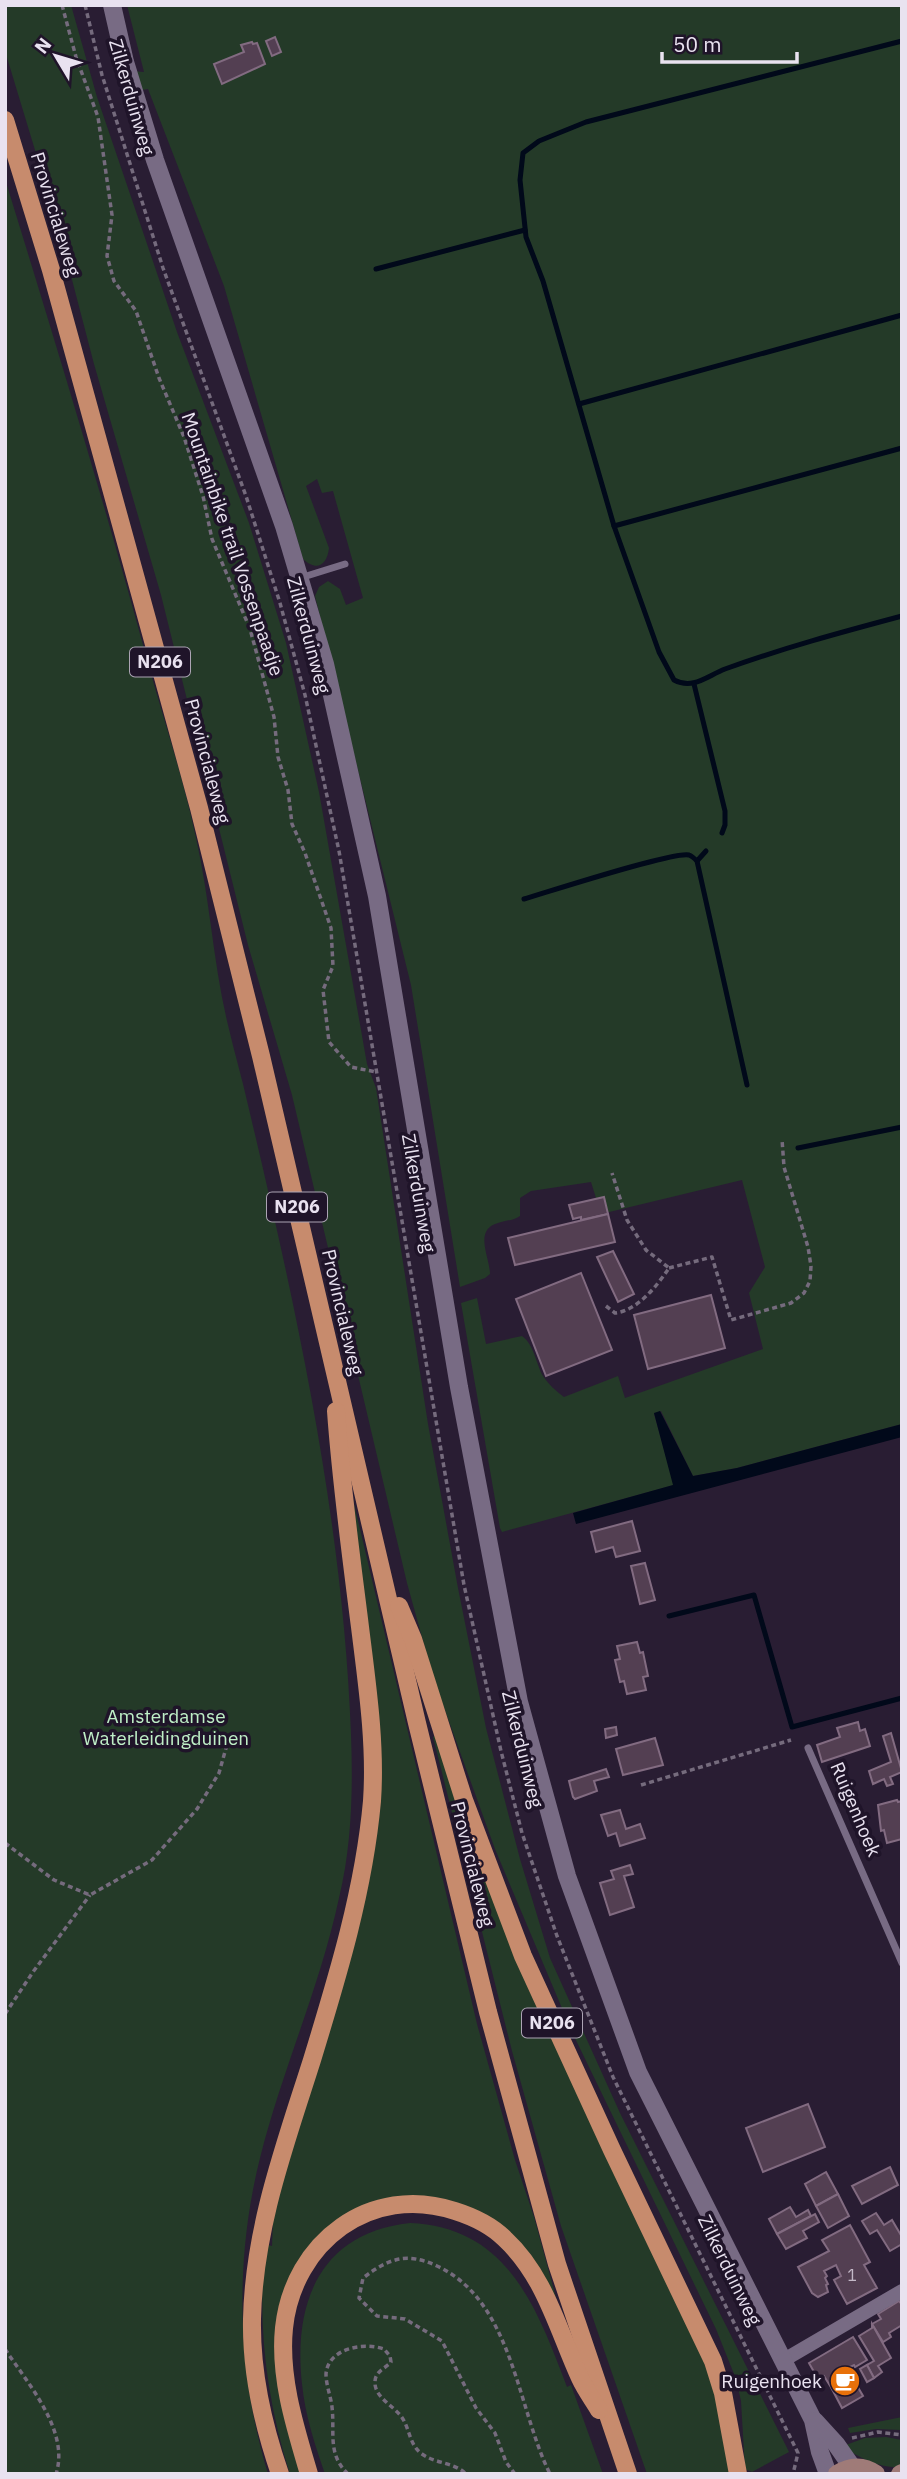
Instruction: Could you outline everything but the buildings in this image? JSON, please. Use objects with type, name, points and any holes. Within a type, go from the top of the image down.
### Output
[{"type":"main road","name":"Provincialeweg","points":[[5,120],[55,284],[199,808],[333,1358],[435,1799],[495,2037],[557,2264],[628,2474]]},
{"type":"main road","name":"N206","points":[[280,2474],[258,2389],[253,2353],[255,2276],[268,2206],[286,2134],[348,1941],[363,1869],[372,1799],[367,1687],[341,1476],[333,1358]]},
{"type":"main road","name":"N206","points":[[380,1564],[413,1639],[450,1758],[523,1956],[590,2104],[713,2361],[723,2393],[738,2474]]},
{"type":"main road","name":"N206","points":[[309,2474],[292,2413],[286,2379],[284,2327],[298,2276],[311,2254],[353,2218],[391,2206],[416,2203],[442,2206],[474,2217],[504,2238],[523,2257],[540,2283],[555,2315],[581,2381],[616,2439]]},
{"type":"main road","points":[[844,2471],[865,2468],[876,2474]]},
{"type":"street","name":"Zilkerduinweg","points":[[112,5],[125,62],[155,160],[248,421],[300,578],[325,664],[377,896],[459,1387],[519,1702],[567,1875],[638,2072],[813,2420]]},
{"type":"street","points":[[781,2356],[789,2357],[902,2291]]},
{"type":"street","points":[[813,2420],[835,2444],[844,2471]]},
{"type":"street","points":[[813,2420],[828,2474]]},
{"type":"lane","name":"Zilkerduinweg","points":[[300,578],[345,564]]},
{"type":"lane","name":"Ruigenhoek","points":[[808,1748],[902,1963]]},
{"type":"path","name":"Mountainbike trail Vossenpaadje","points":[[62,5],[76,57],[98,117],[112,215],[107,256],[114,281],[136,311],[148,341],[203,496],[212,540],[250,629],[274,717],[278,757],[288,790],[292,824],[331,928],[333,966],[323,990],[329,1042],[351,1067],[377,1072]]},
{"type":"path","name":"Zilkerduinweg","points":[[85,5],[102,75],[163,268],[246,496],[284,617],[304,695],[339,851],[464,1585],[501,1751],[523,1833],[557,1936],[613,2077],[798,2453],[793,2474]]},
{"type":"path","points":[[607,1306],[615,1313],[631,1308],[660,1281],[669,1268],[712,1257],[731,1320],[791,1303],[804,1293],[810,1281],[808,1247],[784,1167],[782,1139]]},
{"type":"path","points":[[612,1172],[627,1220],[646,1250],[669,1268]]},
{"type":"path","points":[[5,2014],[90,1895],[152,1860],[197,1809],[219,1773],[230,1734]]},
{"type":"path","points":[[641,1786],[791,1740]]},
{"type":"path","points":[[5,1843],[54,1880],[90,1895]]},
{"type":"path","points":[[515,2474],[506,2462],[495,2433],[476,2409],[442,2341],[405,2319],[377,2316],[359,2298],[363,2277],[379,2265],[399,2258],[423,2259],[454,2273],[486,2309],[511,2359],[540,2454],[550,2474]]},
{"type":"path","points":[[348,2474],[340,2466],[332,2447],[332,2409],[326,2374],[337,2355],[346,2350],[371,2347],[384,2349],[390,2356],[391,2362],[378,2373],[374,2385],[377,2392],[403,2419],[414,2447],[438,2464],[452,2465],[466,2474]]},
{"type":"path","points":[[5,2349],[48,2416],[57,2437],[60,2452],[56,2474]]},
{"type":"green space","points":[[5,5],[71,5],[97,97],[177,332],[249,523],[286,643],[319,792],[367,1064],[376,1088],[428,1424],[486,1728],[520,1859],[550,1958],[620,2113],[789,2452],[752,2472],[745,2469],[741,2401],[736,2379],[716,2329],[572,2032],[495,1849],[433,1677],[407,1583],[292,1095],[248,945],[161,595],[94,364],[58,226],[5,51]]},
{"type":"green space","points":[[127,5],[902,5],[902,1424],[737,1468],[693,1476],[661,1411],[654,1414],[674,1485],[502,1532],[461,1303],[477,1298],[486,1344],[522,1336],[532,1349],[543,1376],[564,1397],[618,1376],[625,1398],[763,1349],[749,1293],[765,1267],[742,1180],[601,1214],[591,1182],[531,1191],[520,1198],[520,1216],[498,1223],[486,1232],[484,1238],[490,1274],[460,1287],[411,985],[315,596],[319,587],[328,581],[340,589],[346,605],[363,598],[333,491],[322,493],[317,479],[306,486],[329,548],[326,559],[320,565],[313,565],[303,559],[224,286],[148,89],[136,91],[132,71],[144,72]]},
{"type":"green space","name":"Amsterdamse Waterleidingduinen","points":[[5,179],[97,484],[191,817],[205,884],[223,1002],[300,1338],[328,1496],[338,1575],[351,1734],[352,1796],[347,1858],[322,1964],[260,2158],[246,2237],[243,2277],[245,2357],[250,2396],[268,2474],[5,2474]]},
{"type":"green space","points":[[351,1491],[477,2024],[560,2312],[465,2207],[353,2213],[283,2307],[303,2474],[290,2474],[275,2417],[265,2360],[262,2303],[265,2244],[272,2246],[273,2219],[372,1823]]},
{"type":"green space","points":[[435,1736],[714,2383],[732,2474],[647,2474],[561,2226],[512,2051],[433,1737]]},
{"type":"green space","points":[[410,2223],[444,2228],[472,2239],[495,2256],[514,2277],[544,2329],[567,2387],[571,2385],[603,2474],[325,2474],[303,2396],[300,2354],[302,2326],[308,2300],[319,2276],[334,2257],[354,2241],[379,2229]]},
{"type":"green space","points":[[902,2417],[902,2430],[876,2429],[850,2433],[848,2428]]},
{"type":"green space","points":[[886,2437],[902,2440],[902,2467],[871,2462],[843,2446],[865,2438]]},
{"type":"water","points":[[660,1411],[693,1476],[737,1468],[902,1424],[902,1437],[576,1524],[573,1513],[673,1485],[654,1413]]},
{"type":"waterway","points":[[902,41],[586,122],[539,141],[523,153],[520,180],[526,237],[543,281],[614,526],[659,652],[674,680],[694,683],[769,654],[902,616]]},
{"type":"waterway","points":[[376,269],[525,230]]},
{"type":"waterway","points":[[579,404],[902,315]]},
{"type":"waterway","points":[[614,526],[902,448]]},
{"type":"waterway","points":[[694,684],[725,811],[722,833]]},
{"type":"waterway","points":[[697,861],[706,851]]},
{"type":"waterway","points":[[524,899],[660,859],[689,855],[697,861],[747,1085]]},
{"type":"waterway","points":[[798,1148],[902,1127]]},
{"type":"waterway","points":[[669,1616],[754,1595],[792,1727],[902,1698]]},
{"type":"place","name":"Ruigenhoek","points":[[845,2381]]}]
